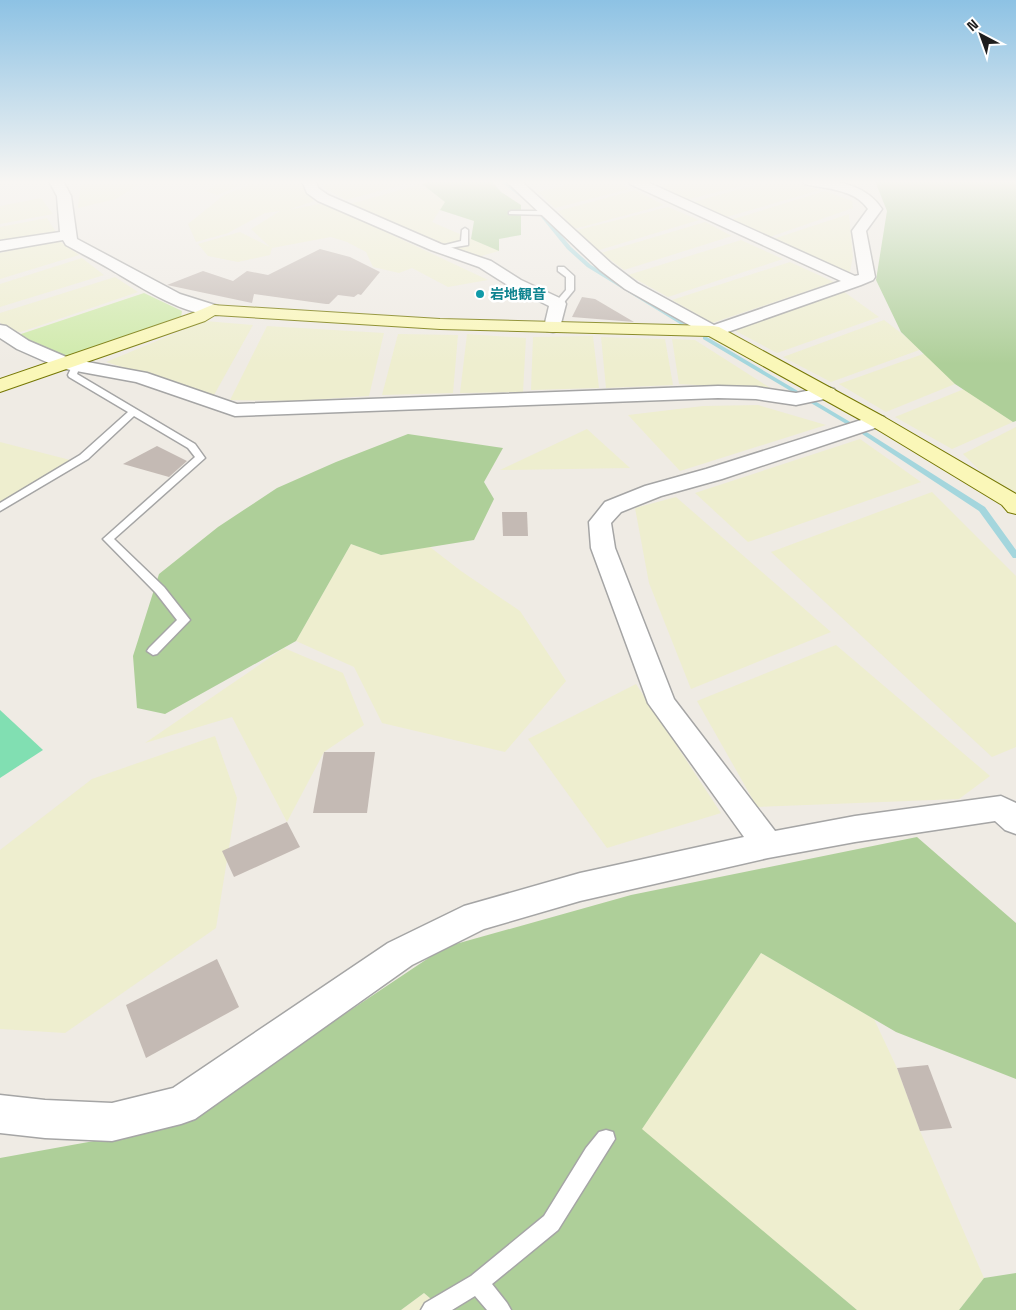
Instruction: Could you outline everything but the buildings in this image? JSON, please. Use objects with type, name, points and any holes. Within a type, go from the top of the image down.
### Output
[{"type":"street","points":[[0,246],[24,242]]},
{"type":"street","points":[[71,242],[152,288],[196,307],[212,310],[440,324],[713,331],[855,282],[867,276],[861,242]]},
{"type":"street","points":[[424,242],[485,264],[514,283],[558,304],[553,327]]},
{"type":"street","points":[[576,242],[606,268],[631,286],[713,331],[864,425],[946,460],[1010,500],[1016,507]]},
{"type":"street","points":[[768,242],[855,282]]},
{"type":"street","points":[[0,386],[71,365],[199,317],[212,310]]},
{"type":"street","points":[[0,330],[23,345],[71,365],[140,377],[236,410],[718,392],[813,395]]},
{"type":"street","points":[[768,845],[662,703],[603,548],[600,522],[613,507],[653,491],[714,474],[864,425]]},
{"type":"street","points":[[0,1114],[45,1119],[112,1122],[181,1105],[400,954],[476,916],[580,887],[768,845],[855,829],[1011,810]]},
{"type":"lane","points":[[437,248],[466,242]]},
{"type":"lane","points":[[558,304],[570,290],[570,276],[561,269]]},
{"type":"lane","points":[[71,365],[72,375],[192,446],[200,458],[108,539],[160,590],[184,620],[153,652]]},
{"type":"lane","points":[[0,508],[84,457],[133,412]]},
{"type":"lane","points":[[432,1310],[478,1284],[551,1223],[593,1155],[606,1139]]},
{"type":"lane","points":[[478,1284],[500,1310]]},
{"type":"green space","points":[[48,242],[61,242],[79,255],[0,279],[0,253]]},
{"type":"green space","points":[[205,242],[260,242],[270,247],[265,242],[303,242],[272,248],[270,255],[238,262],[208,256],[198,244]]},
{"type":"green space","points":[[347,242],[407,242],[488,280],[448,287],[412,268],[399,273],[373,267],[366,252]]},
{"type":"green space","points":[[432,242],[479,242],[499,251],[474,258]]},
{"type":"green space","points":[[478,242],[499,242],[499,251]]},
{"type":"green space","points":[[586,242],[625,242],[596,251]]},
{"type":"green space","points":[[637,242],[713,242],[624,270],[601,253]]},
{"type":"green space","points":[[734,242],[746,242],[783,259],[668,297],[628,275]]},
{"type":"green space","points":[[775,242],[852,242],[853,257],[849,276]]},
{"type":"green space","points":[[882,242],[1016,242],[1016,421],[1013,422],[955,384],[901,332],[876,280]]},
{"type":"green space","points":[[82,258],[104,275],[0,307],[0,284]]},
{"type":"green space","points":[[790,262],[834,282],[712,323],[672,300]]},
{"type":"green space","points":[[115,277],[138,292],[21,332],[6,331],[0,322],[0,313]]},
{"type":"green space","points":[[843,291],[879,317],[777,353],[732,329]]},
{"type":"green space","points":[[144,293],[182,311],[181,317],[86,353],[67,358],[51,353],[18,335]]},
{"type":"green space","points":[[884,320],[922,349],[831,382],[783,357]]},
{"type":"green space","points":[[205,321],[253,325],[214,395],[106,362]]},
{"type":"green space","points":[[267,326],[384,333],[369,396],[295,401],[230,400]]},
{"type":"green space","points":[[398,334],[458,335],[453,393],[382,395]]},
{"type":"green space","points":[[467,334],[526,338],[523,392],[460,393]]},
{"type":"green space","points":[[593,336],[599,388],[531,390],[533,337]]},
{"type":"green space","points":[[601,337],[665,339],[673,385],[606,388]]},
{"type":"green space","points":[[672,339],[695,340],[772,389],[679,384]]},
{"type":"green space","points":[[926,353],[955,384],[886,412],[839,384]]},
{"type":"green space","points":[[964,389],[1013,422],[952,449],[895,417]]},
{"type":"green space","points":[[758,405],[826,425],[680,471],[628,415],[703,406]]},
{"type":"green space","points":[[1016,427],[1016,497],[1010,500],[963,454]]},
{"type":"green space","points":[[587,429],[630,468],[500,470]]},
{"type":"green space","points":[[408,434],[503,448],[484,482],[494,499],[474,540],[381,555],[351,544],[296,641],[165,714],[137,708],[133,656],[159,574],[218,527],[277,488],[336,462]]},
{"type":"green space","points":[[860,439],[921,482],[748,542],[695,493]]},
{"type":"green space","points":[[0,442],[78,462],[0,512]]},
{"type":"green space","points":[[932,492],[1016,576],[1016,747],[992,757],[771,552]]},
{"type":"green space","points":[[676,497],[831,632],[691,689],[649,583],[635,508]]},
{"type":"green space","points":[[351,544],[381,555],[430,547],[461,571],[520,611],[566,681],[505,752],[382,723],[354,667],[296,641]]},
{"type":"green space","points":[[836,645],[990,776],[959,799],[757,807],[697,701]]},
{"type":"green space","points":[[284,648],[343,673],[364,725],[324,752],[287,822],[232,717],[145,743]]},
{"type":"green space","points":[[636,684],[721,813],[607,848],[528,739]]},
{"type":"green space","points":[[0,710],[43,750],[0,778]]},
{"type":"green space","points":[[215,736],[237,798],[216,928],[65,1033],[0,1029],[0,850],[92,779]]},
{"type":"green space","points":[[917,837],[1016,923],[1016,1079],[896,1032],[761,953],[642,1129],[857,1310],[444,1310],[424,1293],[401,1310],[0,1310],[0,1158],[177,1126],[445,947],[631,895]]},
{"type":"green space","points":[[761,953],[874,1019],[897,1068],[920,1131],[984,1278],[959,1310],[857,1310],[641,1130]]},
{"type":"green space","points":[[1016,1273],[1016,1310],[959,1310],[984,1278]]},
{"type":"green space","points":[[424,1293],[444,1310],[401,1310]]},
{"type":"waterway","points":[[564,242],[589,266],[682,323]]},
{"type":"waterway","points":[[705,338],[855,427],[982,509],[1016,556]]},
{"type":"place","name":"岩地観音","points":[[480,294]]}]
